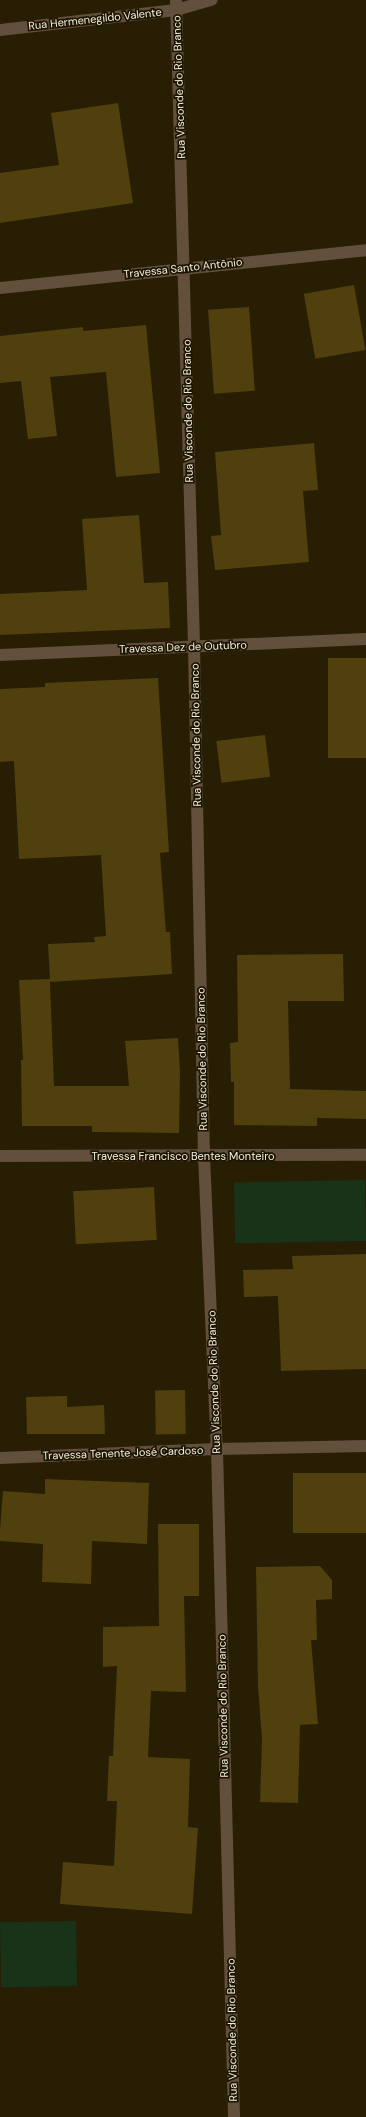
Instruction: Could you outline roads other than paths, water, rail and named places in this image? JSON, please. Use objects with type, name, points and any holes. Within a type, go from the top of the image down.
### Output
[{"type":"street","name":"Rua Hermenegildo Valente","points":[[0,30],[212,0]]},
{"type":"street","name":"Rua Visconde do Rio Branco","points":[[176,5],[185,268],[204,1156],[217,1449],[234,2117]]},
{"type":"street","name":"Travessa Santo Antônio","points":[[0,288],[366,250]]},
{"type":"street","name":"Travessa Dez de Outubro","points":[[0,654],[366,639]]},
{"type":"street","name":"Travessa Francisco Bentes Monteiro","points":[[0,1156],[366,1155]]},
{"type":"street","name":"Travessa Tenente José Cardoso","points":[[0,1458],[217,1449],[366,1446]]}]
